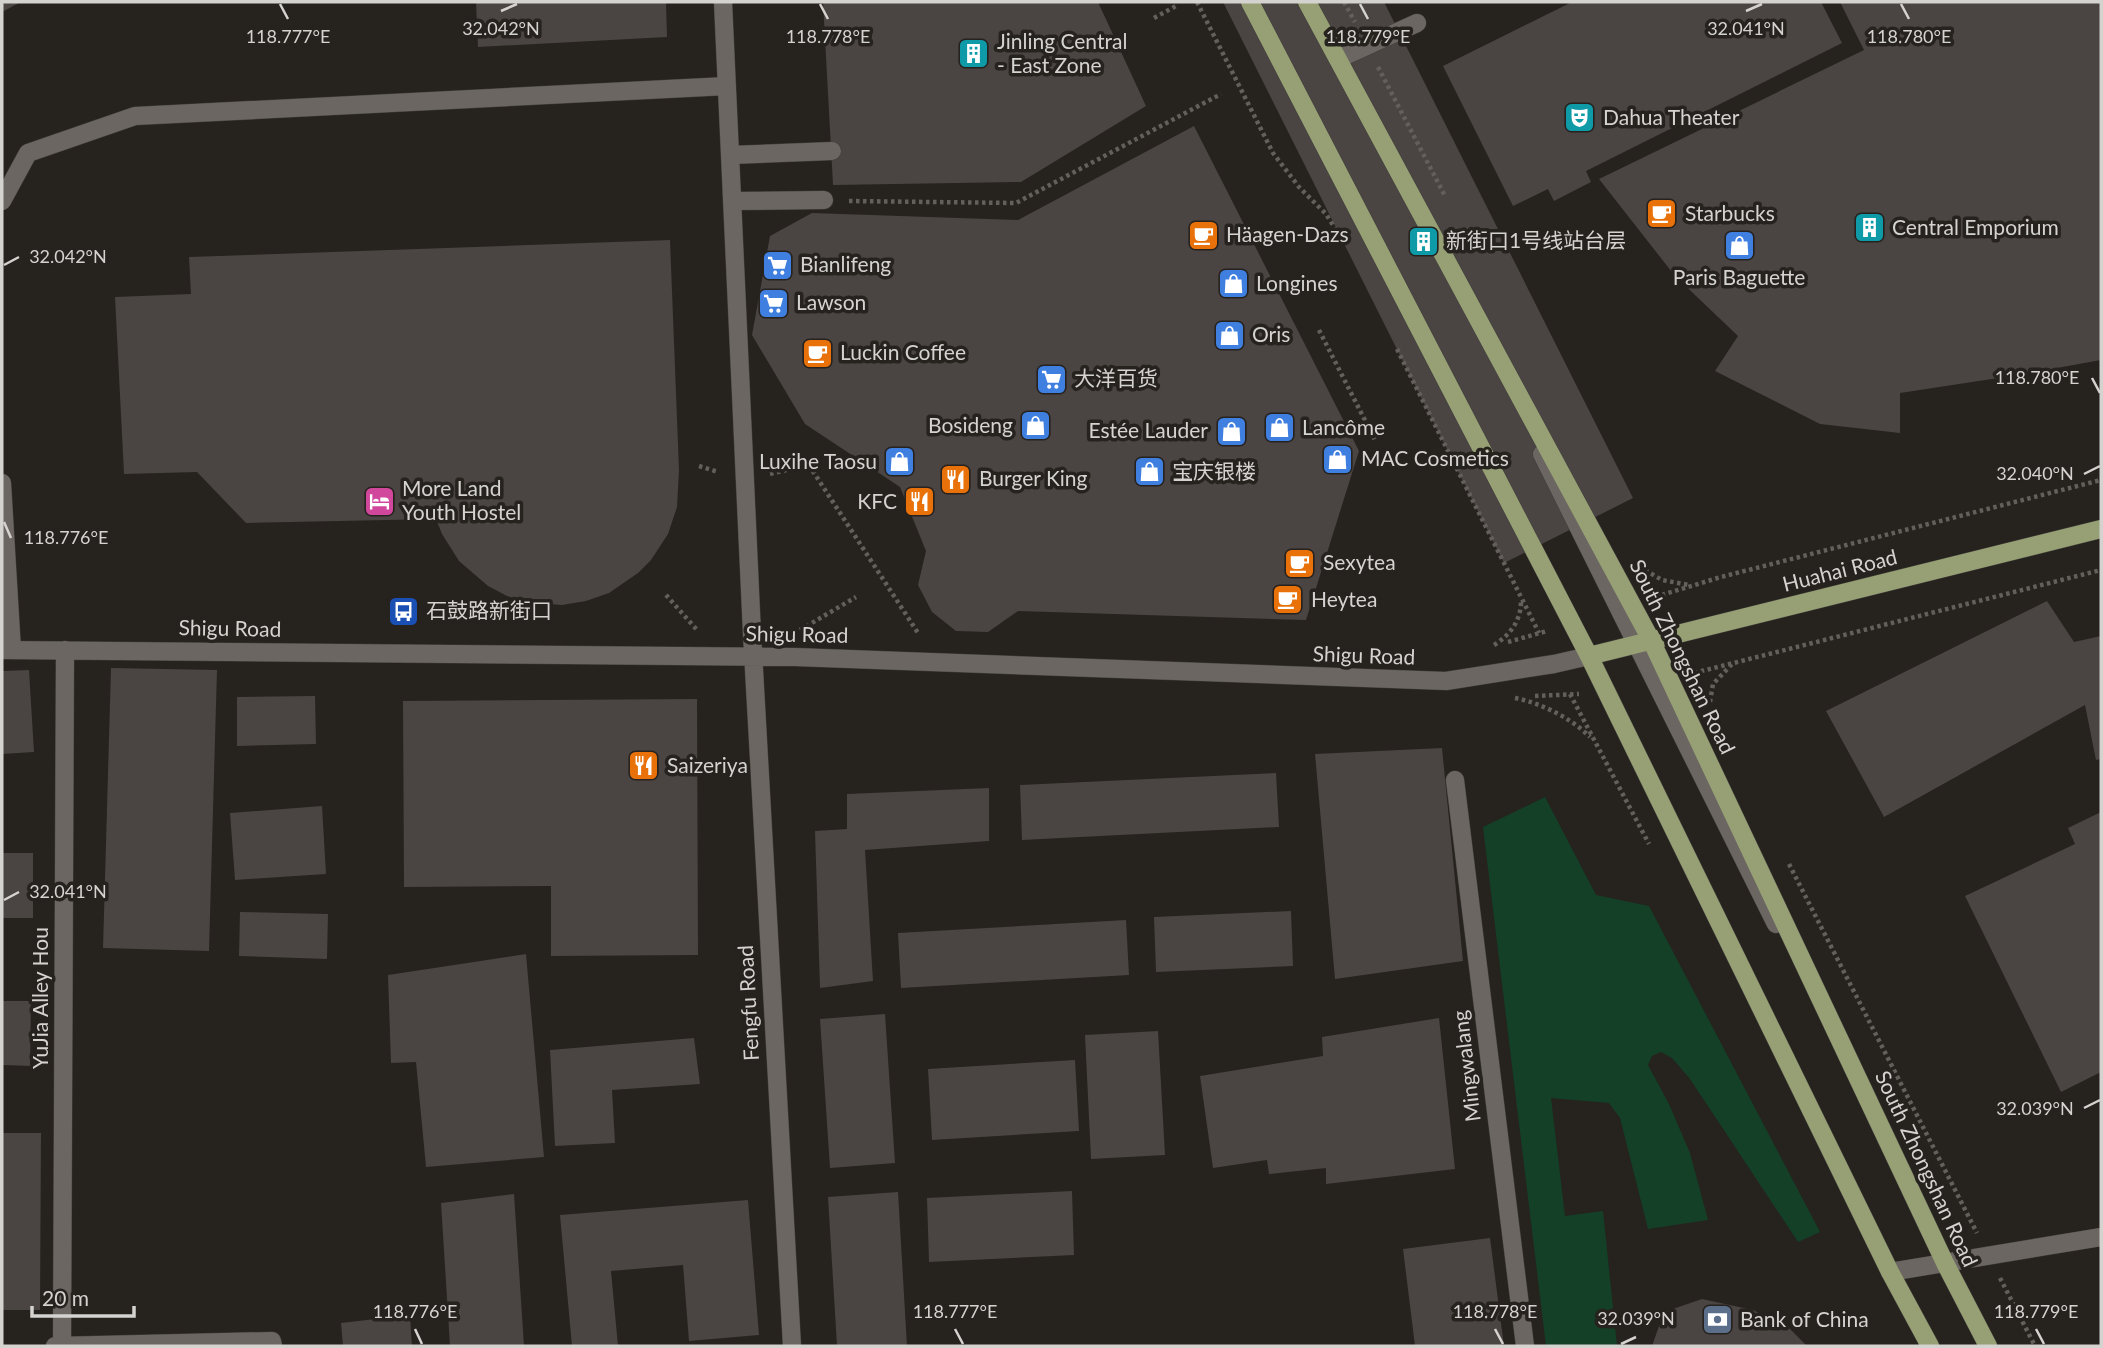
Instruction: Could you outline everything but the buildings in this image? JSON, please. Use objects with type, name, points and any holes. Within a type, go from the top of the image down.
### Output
[{"type":"main road","points":[[1251,2],[1589,656],[1890,1272],[1930,1346]]},
{"type":"main road","name":"South Zhongshan Road","points":[[1432,235],[1651,640],[1945,1263]]},
{"type":"main road","name":"Huahai Road","points":[[1589,656],[2101,530]]},
{"type":"street","name":"Fengfu Road","points":[[723,2],[753,657],[792,1346]]},
{"type":"street","points":[[1307,2],[1432,235],[1988,1346]]},
{"type":"street","points":[[1338,59],[1417,23]]},
{"type":"street","points":[[2,201],[27,153],[135,116],[727,86]]},
{"type":"street","points":[[730,155],[832,151]]},
{"type":"street","points":[[732,201],[824,200]]},
{"type":"street","points":[[2,483],[7,650]]},
{"type":"street","name":"Shigu Road","points":[[7,650],[753,657],[1446,681],[1589,656]]},
{"type":"street","name":"YuJia Alley Hou","points":[[62,1346],[65,650]]},
{"type":"street","name":"Mingwalang","points":[[1455,780],[1525,1346]]},
{"type":"street","points":[[1890,1272],[2101,1237]]},
{"type":"street","points":[[55,1346],[272,1340],[273,1346]]},
{"type":"path","points":[[1154,18],[1176,6]]},
{"type":"path","points":[[824,200],[1016,203],[1221,94]]},
{"type":"path","points":[[1319,330],[1376,442]]},
{"type":"path","points":[[805,459],[918,633]]},
{"type":"path","points":[[1651,598],[1696,584],[2101,480]]},
{"type":"path","points":[[1640,566],[1662,580],[1681,585],[1696,584]]},
{"type":"path","points":[[666,595],[701,634],[687,634]]},
{"type":"path","points":[[794,634],[856,597]]},
{"type":"path","points":[[1521,597],[1520,612],[1511,631],[1487,649],[1552,629]]},
{"type":"path","points":[[1710,710],[1713,684],[1734,662]]},
{"type":"path","points":[[1507,697],[1534,703],[1559,715],[1580,727],[1595,741]]},
{"type":"green space","points":[[1545,797],[1596,895],[1649,906],[1820,1232],[1798,1242],[1690,1079],[1672,1058],[1661,1052],[1652,1056],[1648,1065],[1669,1104],[1690,1153],[1708,1220],[1648,1229],[1620,1118],[1609,1103],[1551,1098],[1565,1216],[1603,1211],[1617,1346],[1546,1346],[1483,827]]},
{"type":"place","name":"Jinling Central - East Zone","points":[[974,54]]},
{"type":"place","name":"Dahua Theater","points":[[1580,118]]},
{"type":"place","name":"Starbucks","points":[[1662,214]]},
{"type":"place","name":"Central Emporium","points":[[1869,228]]},
{"type":"place","name":"Häagen-Dazs","points":[[1203,235]]},
{"type":"place","name":"新街口1号线站台层","points":[[1423,241]]},
{"type":"place","name":"Paris Baguette","points":[[1739,246]]},
{"type":"place","name":"Bianlifeng","points":[[777,265]]},
{"type":"place","name":"Longines","points":[[1233,284]]},
{"type":"place","name":"Lawson","points":[[773,303]]},
{"type":"place","name":"Oris","points":[[1229,335]]},
{"type":"place","name":"Luckin Coffee","points":[[817,353]]},
{"type":"place","name":"大洋百货","points":[[1051,379]]},
{"type":"place","name":"Bosideng","points":[[1036,426]]},
{"type":"place","name":"Lancôme","points":[[1279,428]]},
{"type":"place","name":"Estée Lauder","points":[[1231,431]]},
{"type":"place","name":"MAC Cosmetics","points":[[1338,459]]},
{"type":"place","name":"Luxihe Taosu","points":[[900,462]]},
{"type":"place","name":"宝庆银楼","points":[[1149,472]]},
{"type":"place","name":"Burger King","points":[[956,479]]},
{"type":"place","name":"More Land Youth Hostel","points":[[379,501]]},
{"type":"place","name":"KFC","points":[[920,502]]},
{"type":"place","name":"Sexytea","points":[[1300,563]]},
{"type":"place","name":"Heytea","points":[[1288,600]]},
{"type":"place","name":"石鼓路新街口","points":[[403,611]]},
{"type":"place","name":"Saizeriya","points":[[644,766]]},
{"type":"place","name":"Bank of China","points":[[1717,1320]]}]
